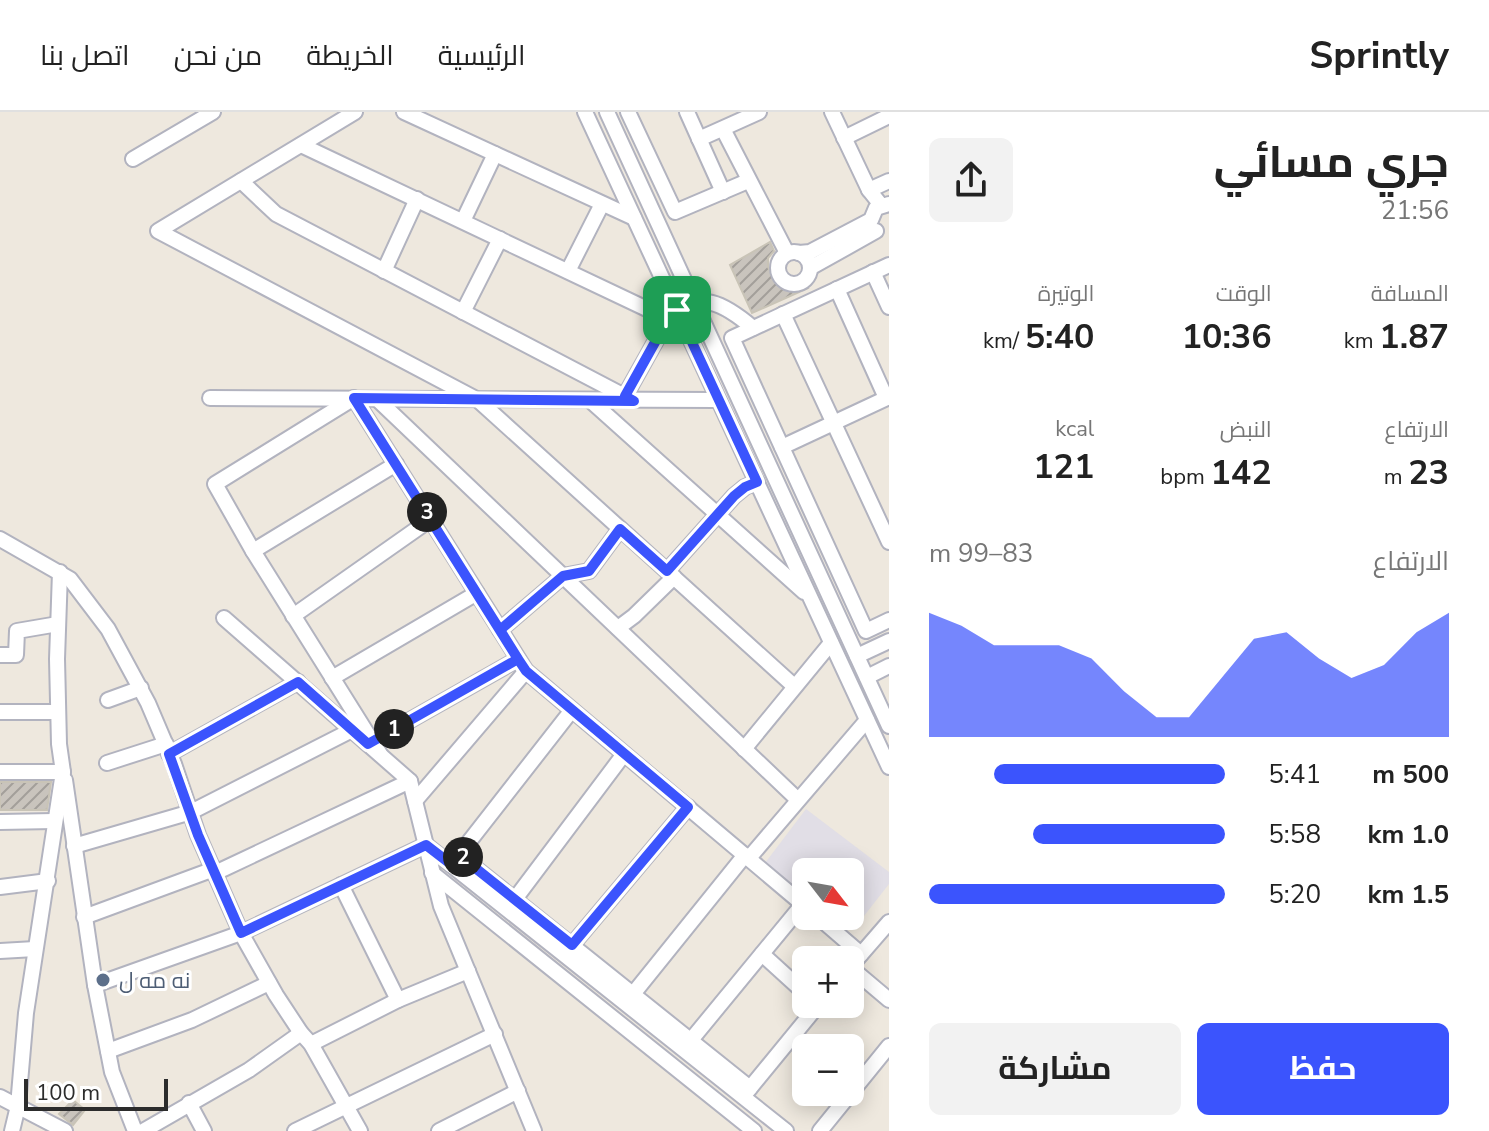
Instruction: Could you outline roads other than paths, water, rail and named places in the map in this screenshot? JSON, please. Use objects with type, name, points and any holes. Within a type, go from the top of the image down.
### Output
[{"type":"street","points":[[133,159],[213,112]]},
{"type":"street","points":[[355,112],[158,231],[478,400],[794,686]]},
{"type":"street","points":[[404,112],[634,218]]},
{"type":"street","points":[[585,112],[634,218],[672,314],[718,400],[889,767]]},
{"type":"street","points":[[607,112],[889,726]]},
{"type":"street","points":[[628,112],[675,212],[748,181]]},
{"type":"street","points":[[687,112],[723,192]]},
{"type":"street","points":[[699,139],[759,112]]},
{"type":"street","points":[[832,112],[869,190],[885,204],[872,213],[879,229]]},
{"type":"street","points":[[844,138],[889,116]]},
{"type":"street","points":[[723,129],[748,181],[793,253],[809,261],[806,278],[801,282],[789,283],[780,275],[779,263],[793,253],[810,252],[879,229]]},
{"type":"street","points":[[301,145],[568,271],[672,314]]},
{"type":"street","points":[[463,221],[495,154]]},
{"type":"street","points":[[241,181],[276,214],[630,399]]},
{"type":"street","points":[[869,190],[889,181]]},
{"type":"street","points":[[384,271],[417,199]]},
{"type":"street","points":[[568,271],[602,204]]},
{"type":"street","points":[[810,268],[879,229]]},
{"type":"street","points":[[463,312],[500,239]]},
{"type":"street","points":[[889,265],[732,338],[866,631],[889,620]]},
{"type":"street","points":[[873,272],[889,307]]},
{"type":"street","points":[[801,282],[810,301]]},
{"type":"street","points":[[782,447],[887,398],[837,289]]},
{"type":"street","points":[[630,399],[672,314],[694,302],[713,302],[731,309],[753,328]]},
{"type":"street","points":[[783,314],[889,542]]},
{"type":"street","points":[[210,398],[718,400]]},
{"type":"street","points":[[354,398],[522,665],[792,895]]},
{"type":"street","points":[[354,398],[215,484],[373,746]]},
{"type":"street","points":[[377,399],[797,799]]},
{"type":"street","points":[[591,401],[810,598]]},
{"type":"street","points":[[253,551],[396,464]]},
{"type":"street","points":[[618,628],[645,607],[745,487],[757,482]]},
{"type":"street","points":[[293,616],[431,519]]},
{"type":"street","points":[[500,630],[563,576],[589,571],[620,529]]},
{"type":"street","points":[[0,539],[70,579],[108,629],[141,688],[168,749],[241,933],[360,1131]]},
{"type":"street","points":[[60,572],[58,712],[63,768],[84,917],[112,1072],[135,1131]]},
{"type":"street","points":[[332,678],[477,593]]},
{"type":"street","points":[[224,618],[410,781],[441,906],[534,1131]]},
{"type":"street","points":[[0,655],[16,655],[17,631],[58,624]]},
{"type":"street","points":[[857,656],[889,641]]},
{"type":"street","points":[[744,749],[831,643]]},
{"type":"street","points":[[373,746],[522,665]]},
{"type":"street","points":[[415,801],[522,665]]},
{"type":"street","points":[[867,677],[889,666]]},
{"type":"street","points":[[107,763],[168,749],[298,682]]},
{"type":"street","points":[[108,700],[141,688]]},
{"type":"street","points":[[456,860],[572,710]]},
{"type":"street","points":[[0,712],[58,712]]},
{"type":"street","points":[[633,994],[747,856],[867,720]]},
{"type":"street","points":[[74,846],[191,812],[352,730]]},
{"type":"street","points":[[515,899],[624,754]]},
{"type":"street","points":[[0,772],[63,768]]},
{"type":"street","points":[[12,1131],[18,1106],[35,949],[48,881],[63,768]]},
{"type":"street","points":[[84,917],[214,871],[410,781]]},
{"type":"street","points":[[572,945],[688,807]]},
{"type":"street","points":[[0,822],[54,821]]},
{"type":"street","points":[[426,845],[456,860],[515,899],[691,1040],[786,1131]]},
{"type":"street","points":[[95,985],[241,933],[426,845]]},
{"type":"street","points":[[456,860],[746,1092]]},
{"type":"street","points":[[431,873],[754,1131]]},
{"type":"street","points":[[0,887],[48,881]]},
{"type":"street","points":[[341,885],[398,1000]]},
{"type":"street","points":[[691,1040],[792,919]]},
{"type":"street","points":[[864,951],[889,922]]},
{"type":"street","points":[[833,930],[852,946]]},
{"type":"street","points":[[0,951],[35,949]]},
{"type":"street","points":[[762,954],[792,981]]},
{"type":"street","points":[[143,1131],[306,1038],[468,971]]},
{"type":"street","points":[[864,979],[889,1000]]},
{"type":"street","points":[[108,1051],[192,1020],[269,983]]},
{"type":"street","points":[[746,1092],[807,1018]]},
{"type":"street","points":[[295,1131],[495,1034]]},
{"type":"street","points":[[820,1131],[889,1046]]},
{"type":"street","points":[[439,1131],[518,1091]]},
{"type":"street","points":[[0,1097],[65,1131]]},
{"type":"street","points":[[189,1103],[204,1131]]},
{"type":"place","name":"نه مه ل","points":[[103,980]]}]
